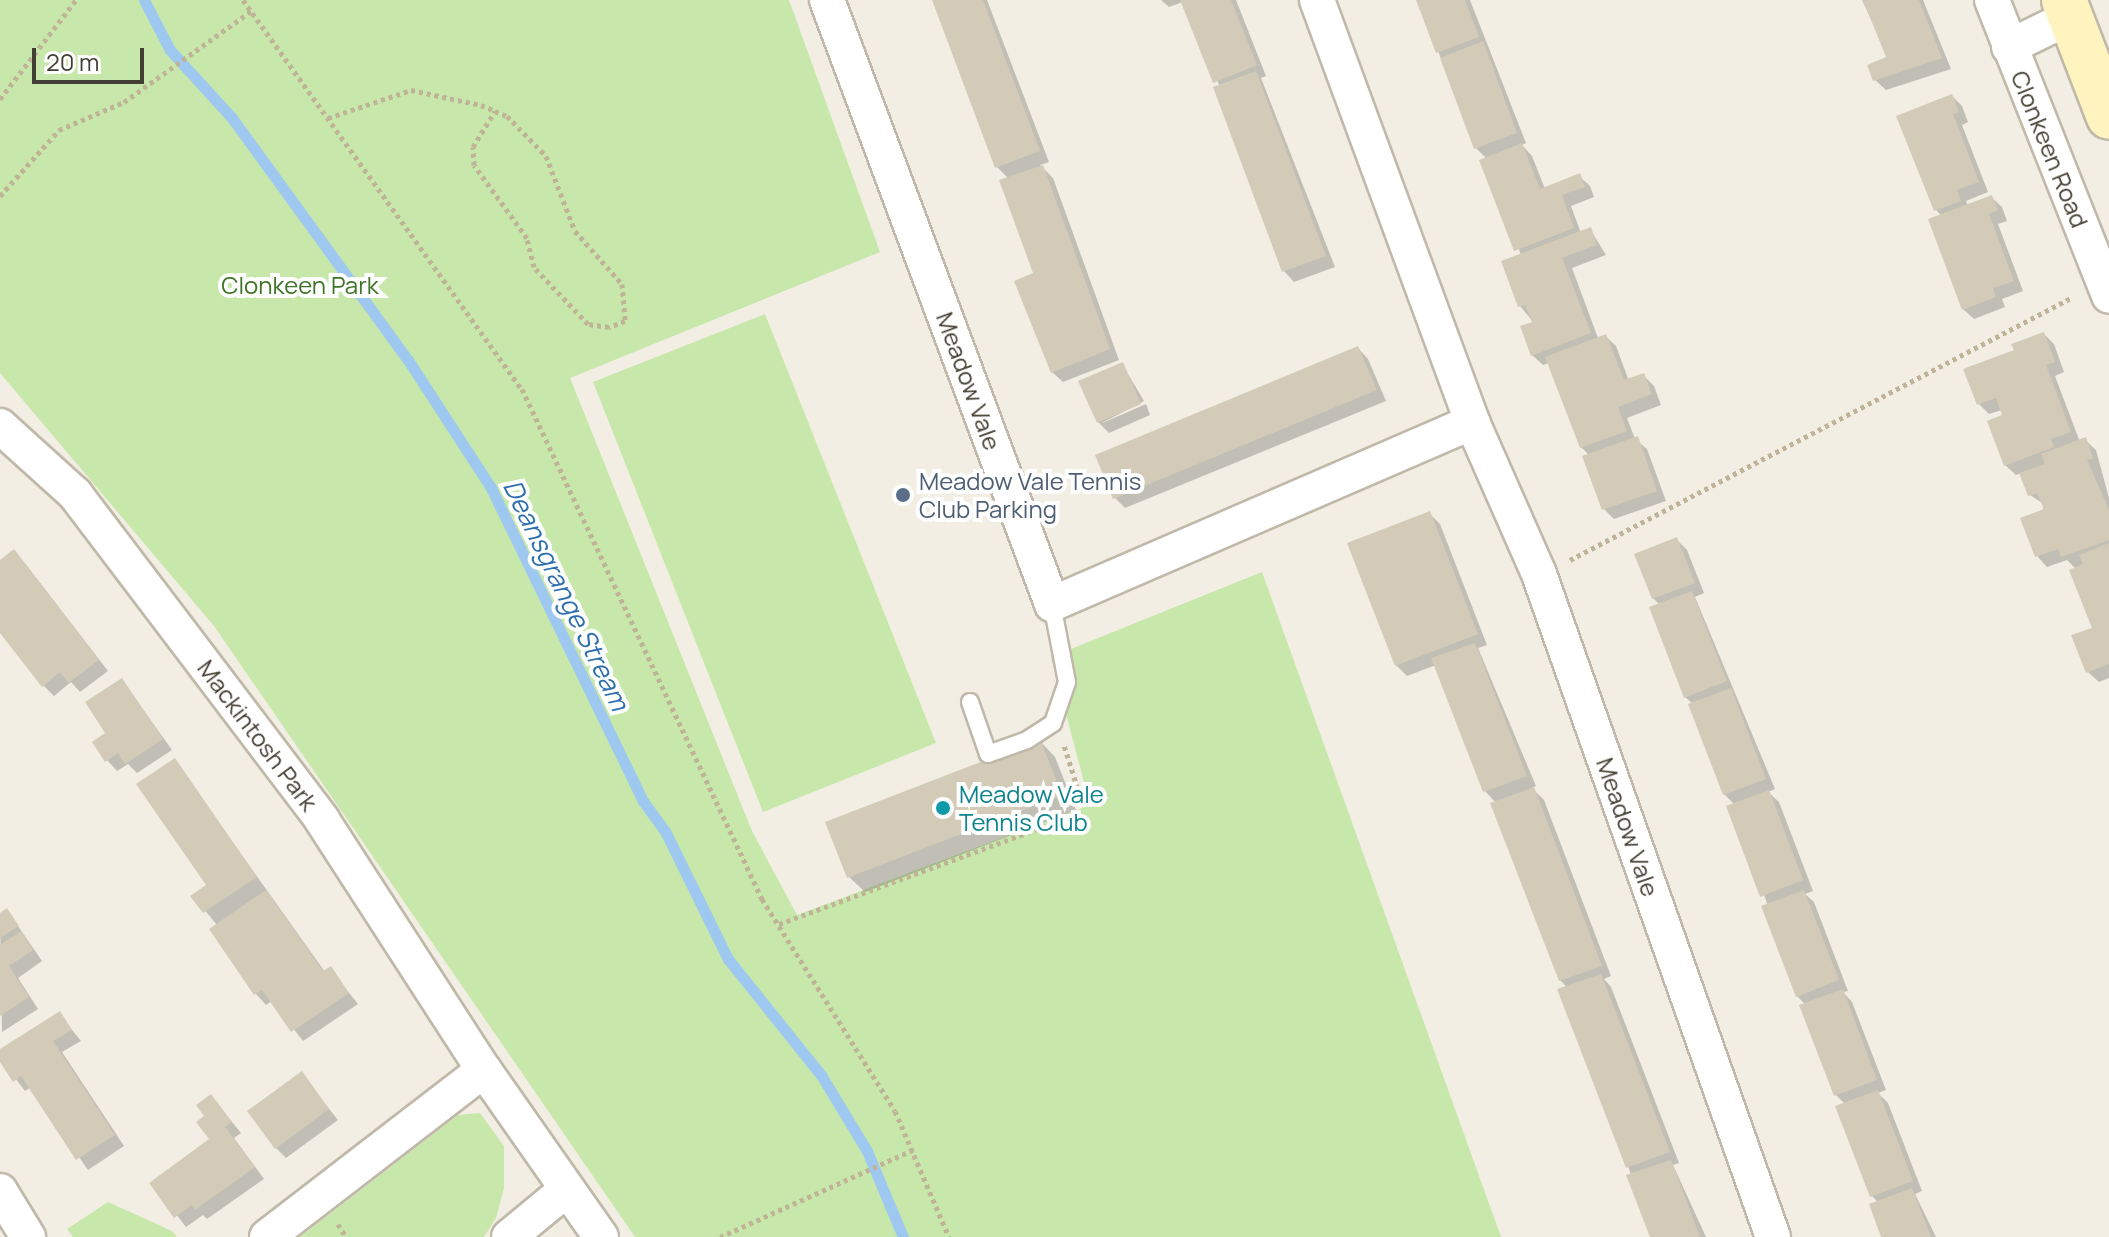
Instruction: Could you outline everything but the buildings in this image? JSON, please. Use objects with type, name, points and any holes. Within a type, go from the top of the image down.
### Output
[{"type":"main road","name":"Clonkeen Road","points":[[2067,8],[2109,117]]},
{"type":"street","name":"Meadow Vale","points":[[827,0],[1052,604]]},
{"type":"street","name":"Meadow Vale","points":[[1317,0],[1472,422],[1539,574],[1773,1237]]},
{"type":"street","name":"Clonkeen Road","points":[[1992,0],[2107,290]]},
{"type":"street","name":"Clonkeen Road","points":[[2009,47],[2067,8]]},
{"type":"street","points":[[1052,604],[1472,422]]},
{"type":"street","name":"Mackintosh Park","points":[[0,426],[75,494],[322,820],[484,1070],[601,1237]]},
{"type":"street","points":[[267,1237],[484,1070]]},
{"type":"street","points":[[509,1237],[566,1190]]},
{"type":"street","points":[[0,1191],[28,1237]]},
{"type":"lane","points":[[970,702],[988,754],[1042,733],[1055,721],[1065,696],[1067,664],[1052,604]]},
{"type":"path","points":[[0,99],[76,0]]},
{"type":"path","points":[[243,0],[522,389],[762,899],[895,1111],[949,1237]]},
{"type":"path","points":[[0,196],[59,130],[124,102],[251,11]]},
{"type":"path","points":[[328,118],[411,90],[495,111],[507,116],[546,156],[575,231],[622,284],[625,321],[609,327],[588,324],[559,299],[534,267],[527,238],[474,165],[473,147],[495,111]]},
{"type":"path","points":[[1539,574],[1828,427],[2032,314],[2107,290]]},
{"type":"path","points":[[779,924],[1078,814],[1080,796],[1055,721]]},
{"type":"path","points":[[720,1237],[913,1150]]},
{"type":"green space","name":"Clonkeen Park","points":[[0,0],[789,0],[880,252],[570,378],[752,831],[797,915],[1090,805],[1051,657],[1262,572],[1501,1237],[635,1237],[214,626],[0,373]]},
{"type":"green space","points":[[765,314],[936,743],[763,812],[593,382]]},
{"type":"green space","points":[[480,1113],[504,1146],[504,1188],[496,1218],[484,1237],[300,1237],[458,1115]]},
{"type":"green space","points":[[108,1202],[172,1231],[177,1237],[73,1237],[67,1229]]},
{"type":"waterway","name":"Deansgrange Stream","points":[[144,0],[170,50],[232,118],[408,360],[491,488],[643,801],[665,831],[728,959],[821,1075],[867,1151],[903,1237]]},
{"type":"place","name":"Meadow Vale Tennis Club Parking","points":[[903,495]]},
{"type":"place","name":"Meadow Vale Tennis Club","points":[[943,808]]}]
